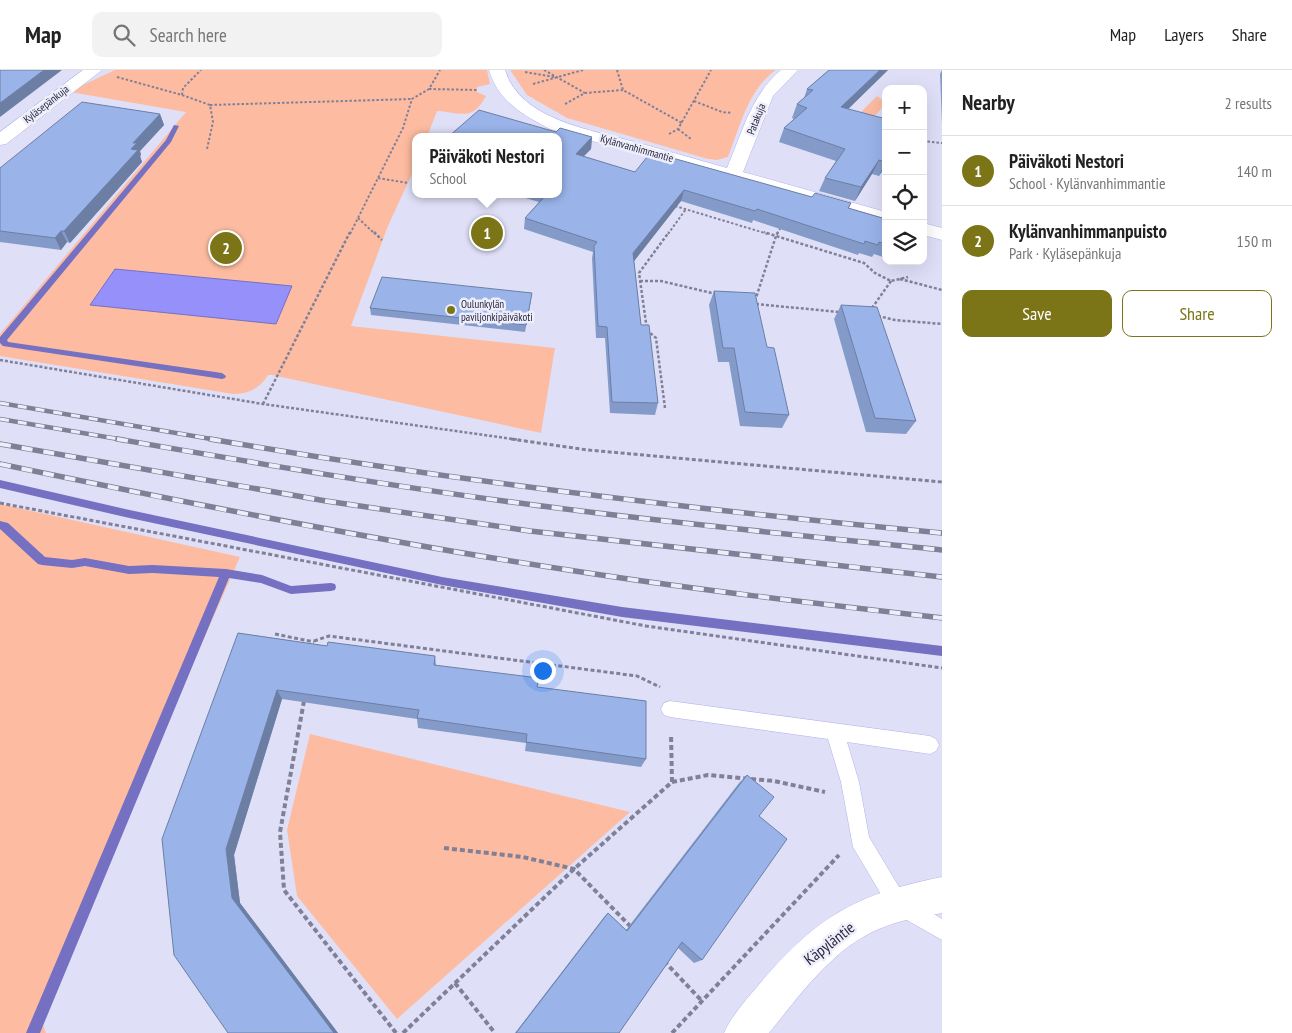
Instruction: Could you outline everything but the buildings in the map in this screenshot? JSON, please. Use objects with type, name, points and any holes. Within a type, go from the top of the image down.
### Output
[{"type":"street","name":"Kyläsepänkuja","points":[[0,140],[92,70]]},
{"type":"street","name":"Kylänvanhimmantie","points":[[496,70],[504,88],[514,99],[525,108],[556,125],[882,217]]},
{"type":"street","name":"Patakuja","points":[[733,175],[765,96],[774,84],[790,70]]},
{"type":"street","points":[[927,230],[942,234]]},
{"type":"street","name":"Käpyläntie","points":[[744,1033],[803,963],[851,923],[898,904],[942,896]]},
{"type":"lane","points":[[670,709],[930,746]]},
{"type":"lane","points":[[835,732],[850,782],[860,840],[898,904],[942,930]]},
{"type":"path","points":[[92,70],[182,95],[210,106],[412,99],[429,89],[440,70]]},
{"type":"path","points":[[182,95],[183,88],[200,70]]},
{"type":"path","points":[[544,70],[585,93]]},
{"type":"path","points":[[524,85],[583,70]]},
{"type":"path","points":[[617,70],[622,90]]},
{"type":"path","points":[[678,129],[711,70]]},
{"type":"path","points":[[522,72],[557,78]]},
{"type":"path","points":[[429,89],[486,90]]},
{"type":"path","points":[[564,104],[585,93],[622,90],[682,123]]},
{"type":"path","points":[[263,404],[403,128],[412,99]]},
{"type":"path","points":[[694,101],[722,112]]},
{"type":"path","points":[[207,149],[213,122],[210,106]]},
{"type":"path","points":[[927,141],[942,143]]},
{"type":"path","points":[[378,178],[408,182]]},
{"type":"path","points":[[799,194],[776,236],[754,304],[847,313]]},
{"type":"path","points":[[668,204],[864,263],[875,273],[891,281],[908,277]]},
{"type":"path","points":[[665,408],[656,338],[646,330],[639,273],[686,209]]},
{"type":"path","points":[[358,218],[382,240]]},
{"type":"path","points":[[899,279],[942,290]]},
{"type":"path","points":[[640,281],[661,281],[717,294]]},
{"type":"path","points":[[867,315],[891,281]]},
{"type":"path","points":[[874,315],[895,320],[942,324]]},
{"type":"path","points":[[0,360],[263,404],[588,450],[942,482]]},
{"type":"path","points":[[0,503],[646,626],[942,668]]},
{"type":"path","points":[[275,634],[314,640],[329,636],[638,676],[658,685],[670,709],[672,782]]},
{"type":"path","points":[[313,650],[314,640]]},
{"type":"path","points":[[304,698],[280,832],[284,890],[396,1033]]},
{"type":"path","points":[[403,1033],[574,869],[672,782],[708,776],[774,782],[852,797]]},
{"type":"path","points":[[672,1033],[848,845],[860,840]]},
{"type":"path","points":[[444,848],[523,857],[574,869],[634,931]]},
{"type":"path","points":[[661,959],[701,1000]]},
{"type":"path","points":[[455,983],[495,1033]]},
{"type":"shaded area","points":[[115,70],[487,70],[490,84],[477,87],[477,92],[486,96],[476,109],[466,114],[437,111],[429,133],[412,133],[412,174],[388,226],[351,326],[555,348],[541,433],[272,375],[268,375],[253,390],[233,394],[0,356],[0,334],[186,112],[70,92],[23,132],[21,130],[70,91]]},
{"type":"shaded area","points":[[510,70],[776,70],[758,87],[746,109],[728,157],[717,160],[567,118],[527,95]]},
{"type":"shaded area","points":[[877,96],[882,100],[882,108],[872,119],[858,115]]},
{"type":"shaded area","points":[[115,269],[292,286],[276,324],[90,305]]},
{"type":"shaded area","points":[[0,504],[240,557],[38,1012],[46,1033],[0,1033]]},
{"type":"shaded area","points":[[310,734],[630,812],[397,1019],[297,896],[287,830]]},
{"type":"waterway","points":[[176,126],[169,141],[2,340],[6,344],[222,376]]},
{"type":"waterway","points":[[0,484],[125,513],[442,581],[622,612],[942,651]]},
{"type":"waterway","points":[[0,525],[5,526],[42,561],[72,564],[85,562],[129,570],[153,569],[226,573]]},
{"type":"waterway","points":[[33,1033],[226,573]]},
{"type":"waterway","points":[[226,573],[262,579],[291,590],[331,587]]},
{"type":"railway","points":[[0,403],[217,440]]},
{"type":"railway","points":[[0,419],[124,440]]},
{"type":"railway","points":[[117,439],[325,474],[585,512],[942,550]]},
{"type":"railway","points":[[210,439],[392,468],[575,493],[758,515],[942,533]]},
{"type":"railway","points":[[0,444],[326,501],[530,531],[942,577]]},
{"type":"railway","points":[[0,464],[287,522],[503,560],[713,591],[942,618]]},
{"type":"place","name":"Päiväkoti Nestori","points":[[487,233]]},
{"type":"place","name":"Kylänvanhimmanpuisto","points":[[226,248]]},
{"type":"place","name":"Oulunkylän paviljonkipäiväkoti","points":[[451,310]]}]
